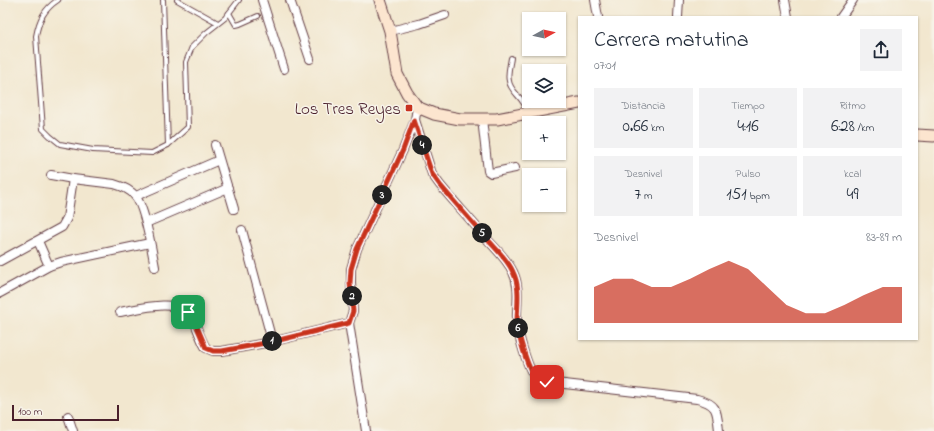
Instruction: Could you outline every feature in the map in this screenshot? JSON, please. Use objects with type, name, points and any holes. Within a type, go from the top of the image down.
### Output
[{"type":"street","points":[[262,0],[284,69]]},
{"type":"street","points":[[290,0],[310,59]]},
{"type":"street","points":[[380,0],[390,31],[397,74],[407,94],[417,107],[447,117],[460,119],[496,119],[578,103]]},
{"type":"street","points":[[595,0],[598,16]]},
{"type":"street","points":[[678,16],[679,0]]},
{"type":"street","points":[[785,0],[788,16]]},
{"type":"street","points":[[842,16],[853,0]]},
{"type":"street","points":[[390,31],[419,24],[445,15]]},
{"type":"street","points":[[366,431],[349,323],[353,311],[350,283],[351,269],[357,249],[403,150],[417,107]]},
{"type":"street","points":[[482,119],[488,171],[491,173],[515,168]]},
{"type":"street","points":[[414,120],[432,174],[503,257],[513,271],[517,285],[517,323],[520,339],[531,372],[535,377],[547,382],[697,398],[707,401],[714,406],[719,431]]},
{"type":"street","points":[[918,135],[934,136]]},
{"type":"street","points":[[215,145],[234,209]]},
{"type":"street","points":[[136,196],[219,160]]},
{"type":"street","points":[[51,175],[73,180],[114,184],[136,196],[146,223],[156,267]]},
{"type":"street","points":[[0,261],[58,231],[66,223],[73,180]]},
{"type":"street","points":[[146,223],[228,188]]},
{"type":"street","points":[[242,230],[271,337],[271,342]]},
{"type":"street","points":[[38,241],[49,266]]},
{"type":"street","points":[[0,292],[49,266],[150,243]]},
{"type":"street","points":[[120,312],[156,306],[169,305],[180,307],[188,312],[194,320],[206,348],[213,351],[222,351],[271,342],[349,323]]},
{"type":"street","points":[[68,416],[72,431]]},
{"type":"lane","points":[[163,0],[168,145]]},
{"type":"lane","points":[[177,0],[218,23]]},
{"type":"lane","points":[[55,1],[38,23],[36,36],[43,129],[60,144],[93,150],[152,153],[168,145],[188,127],[186,62],[192,47],[229,13],[239,0]]},
{"type":"lane","points":[[229,13],[236,25],[258,16]]},
{"type":"lane","points":[[511,58],[508,80],[511,88],[525,103],[528,114]]},
{"type":"place","name":"Los Tres Reyes","points":[[409,108]]},
{"type":"route","points":[[188,312],[194,320],[201,340],[206,348],[213,351],[222,351],[271,342],[349,323],[353,311],[350,283],[351,269],[357,249],[403,150],[414,120],[432,174],[503,257],[513,271],[517,285],[517,323],[520,339],[531,372],[535,377],[547,382]]}]
